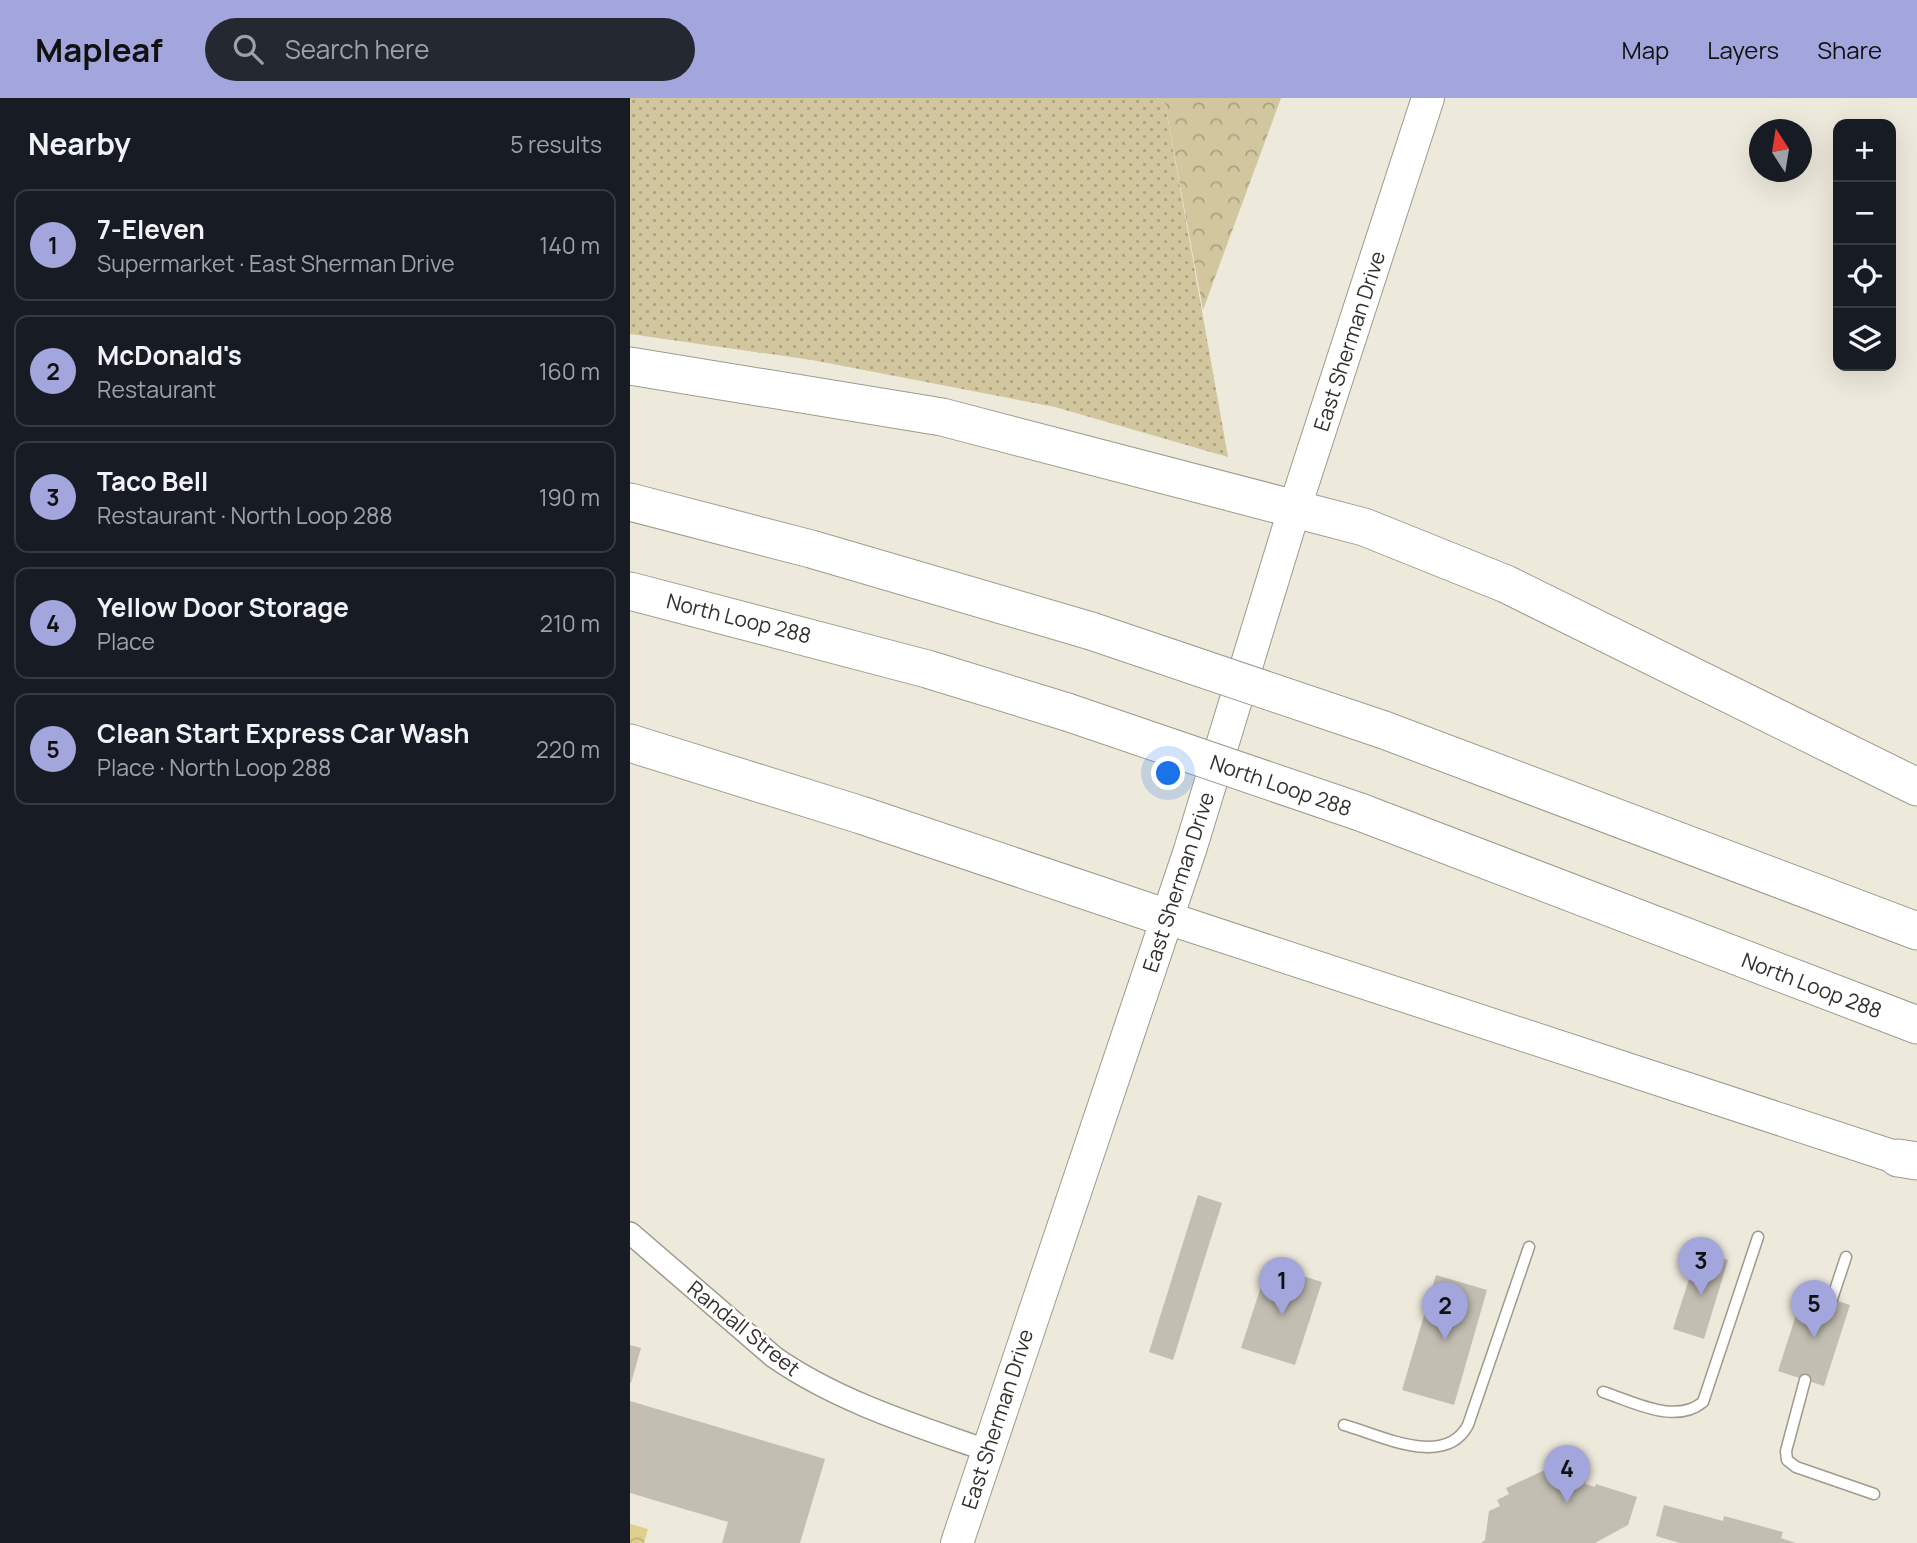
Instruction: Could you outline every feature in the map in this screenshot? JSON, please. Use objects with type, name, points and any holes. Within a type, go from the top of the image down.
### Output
[{"type":"highway","points":[[630,366],[942,417],[1364,527],[1455,561],[1917,787]]},
{"type":"highway","points":[[630,502],[811,549],[1091,631],[1384,730],[1917,931]]},
{"type":"highway","name":"North Loop 288","points":[[630,591],[927,669],[1067,712],[1360,812],[1917,1025]]},
{"type":"highway","points":[[630,743],[861,815],[1167,918]]},
{"type":"main road","name":"East Sherman Drive","points":[[957,1543],[986,1450],[1167,918],[1295,507],[1428,98]]},
{"type":"main road","points":[[1167,918],[1908,1159]]},
{"type":"street","name":"Randall Street","points":[[630,1233],[774,1357],[800,1375],[920,1426],[986,1450]]},
{"type":"lane","points":[[1603,1392],[1676,1414],[1696,1408],[1703,1402],[1758,1237]]},
{"type":"lane","points":[[1344,1425],[1422,1447],[1441,1447],[1458,1438],[1468,1425],[1529,1247]]},
{"type":"lane","points":[[1832,1299],[1846,1258]]},
{"type":"lane","points":[[1805,1380],[1786,1451],[1787,1460],[1796,1467],[1874,1494]]},
{"type":"green space","points":[[630,98],[1164,98],[1228,457],[1055,407],[812,360],[630,334]]},
{"type":"green space","points":[[1164,98],[1281,98],[1203,310]]},
{"type":"water","points":[[630,1524],[648,1529],[644,1543],[630,1543]]},
{"type":"building","points":[[1198,1195],[1222,1203],[1173,1360],[1149,1352]]},
{"type":"building","points":[[1698,1251],[1728,1260],[1704,1339],[1673,1329]]},
{"type":"building","points":[[1268,1265],[1322,1282],[1295,1365],[1241,1348]]},
{"type":"building","points":[[1436,1275],[1487,1290],[1454,1405],[1402,1390]]},
{"type":"building","points":[[1804,1290],[1850,1305],[1824,1386],[1778,1371]]},
{"type":"building","points":[[630,1345],[641,1348],[631,1383],[630,1383]]},
{"type":"building","points":[[630,1401],[825,1459],[800,1543],[722,1543],[728,1522],[630,1493]]},
{"type":"building","points":[[1549,1468],[1586,1481],[1585,1484],[1595,1487],[1596,1484],[1637,1497],[1628,1525],[1595,1543],[1481,1543],[1485,1540],[1489,1511],[1500,1506],[1497,1500],[1509,1494],[1506,1488]]},
{"type":"building","points":[[1664,1505],[1723,1521],[1724,1516],[1783,1532],[1781,1538],[1796,1543],[1680,1543],[1656,1536]]},
{"type":"place","name":"Taco Bell","points":[[1701,1295]]},
{"type":"place","name":"7-Eleven","points":[[1282,1315]]},
{"type":"place","name":"Clean Start Express Car Wash","points":[[1814,1338]]},
{"type":"place","name":"McDonald's","points":[[1445,1340]]},
{"type":"place","name":"Yellow Door Storage","points":[[1567,1503]]}]
